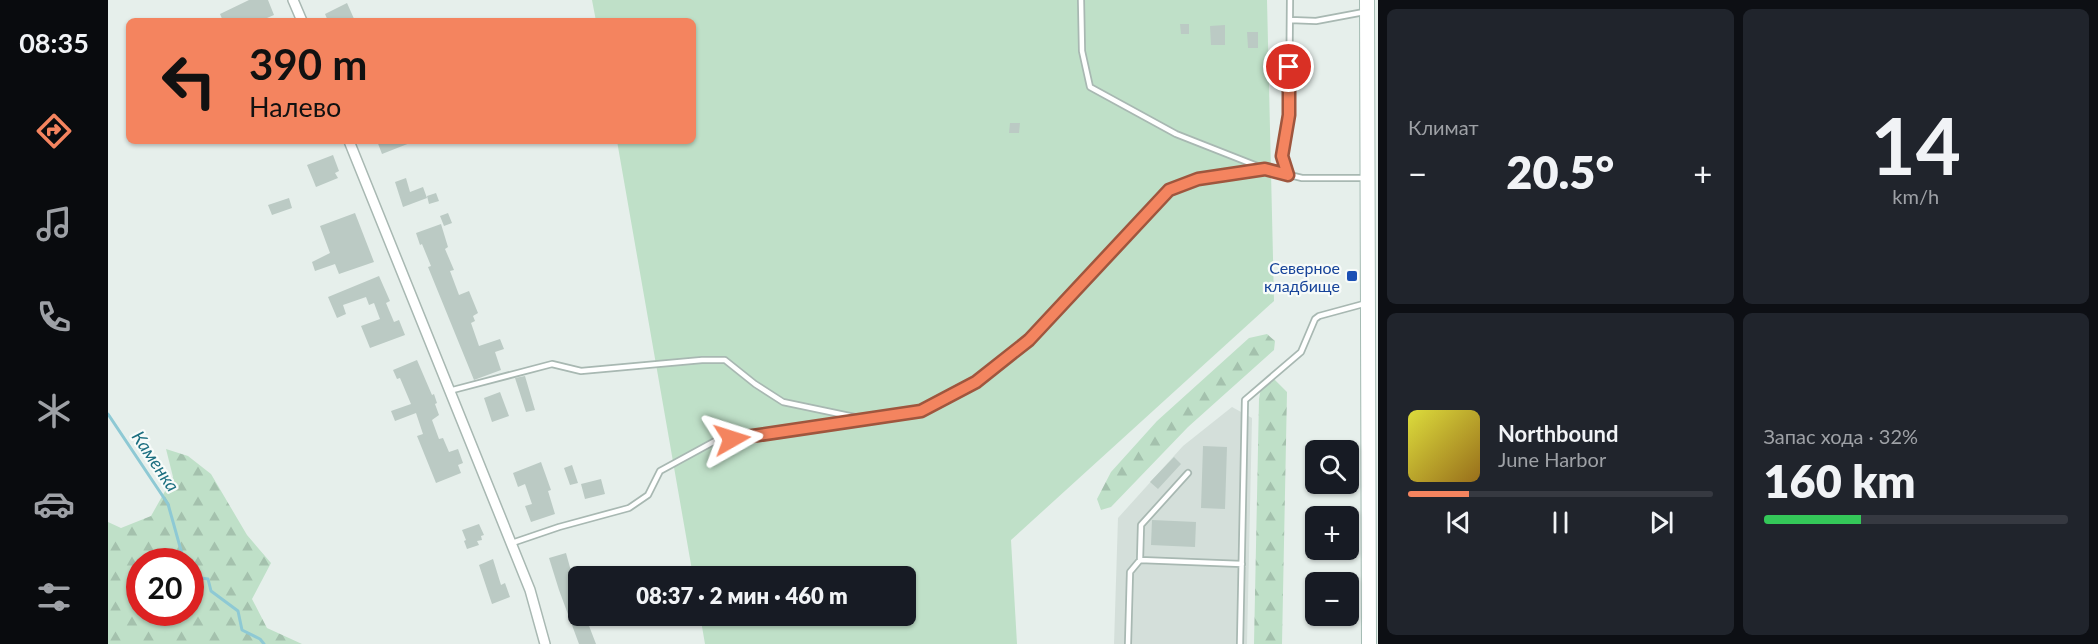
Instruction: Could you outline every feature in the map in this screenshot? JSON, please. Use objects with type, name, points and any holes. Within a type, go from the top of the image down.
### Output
[{"type":"main road","points":[[1367,6],[1368,178],[1374,278],[1369,303],[1369,644]]},
{"type":"street","points":[[293,0],[301,18]]},
{"type":"street","points":[[350,144],[530,590],[545,644]]},
{"type":"lane","points":[[1081,0],[1082,51],[1090,87],[1176,134],[1265,169],[1314,179],[1368,178]]},
{"type":"lane","points":[[1288,175],[1282,156],[1289,115],[1290,0]]},
{"type":"lane","points":[[1290,20],[1316,21],[1367,6]]},
{"type":"lane","points":[[510,544],[559,527],[629,508],[648,495],[660,471],[715,441],[921,411],[976,382],[1029,340],[1169,190],[1198,179],[1265,169]]},
{"type":"lane","points":[[1239,644],[1245,400],[1301,352],[1314,319],[1328,313],[1369,303]]},
{"type":"lane","points":[[449,391],[552,364],[581,372],[702,360],[725,360],[755,384],[783,402],[866,420]]},
{"type":"lane","points":[[1128,644],[1130,572],[1140,560],[1141,525],[1188,474]]},
{"type":"lane","points":[[1140,560],[1242,564]]},
{"type":"shaded area","points":[[1232,407],[1252,418],[1247,644],[1114,644],[1118,518],[1183,446]]},
{"type":"green space","points":[[592,0],[1267,0],[1274,301],[1011,540],[1017,644],[705,644],[702,626],[916,626],[916,566],[691,566],[618,144],[696,144],[696,18],[595,18]]},
{"type":"green space","points":[[1267,334],[1275,341],[1274,350],[1188,427],[1111,507],[1101,510],[1097,499],[1111,472],[1157,421],[1249,338]]},
{"type":"green space","points":[[1273,378],[1287,392],[1282,644],[1254,644],[1259,399],[1262,382]]},
{"type":"green space","points":[[166,449],[188,456],[211,474],[247,535],[271,563],[252,599],[267,628],[302,644],[108,644],[108,522],[121,528],[151,516],[173,477]]},
{"type":"building","points":[[249,0],[268,0],[274,15],[267,18],[222,18],[220,14]]},
{"type":"building","points":[[347,3],[354,18],[327,18],[325,14]]},
{"type":"building","points":[[1180,24],[1189,24],[1189,34],[1181,34]]},
{"type":"building","points":[[1225,25],[1225,45],[1211,45],[1210,26]]},
{"type":"building","points":[[1247,32],[1258,32],[1258,48],[1248,48]]},
{"type":"building","points":[[1010,123],[1020,123],[1019,133],[1009,133]]},
{"type":"building","points":[[378,144],[407,144],[382,154]]},
{"type":"building","points":[[333,155],[339,171],[335,173],[338,178],[316,187],[307,165]]},
{"type":"building","points":[[406,178],[410,192],[423,187],[427,198],[403,207],[395,182]]},
{"type":"building","points":[[436,193],[439,201],[429,204],[427,196]]},
{"type":"building","points":[[289,198],[292,208],[272,215],[268,205]]},
{"type":"building","points":[[355,213],[374,262],[339,274],[335,264],[315,271],[312,262],[330,253],[320,226]]},
{"type":"building","points":[[448,213],[452,223],[444,226],[440,216]]},
{"type":"building","points":[[441,224],[448,247],[445,249],[454,270],[450,271],[459,295],[469,291],[478,313],[473,316],[475,321],[471,323],[479,346],[500,339],[504,349],[495,352],[501,370],[474,380],[428,267],[431,266],[416,233]]},
{"type":"building","points":[[379,276],[390,301],[386,303],[394,322],[399,320],[405,335],[370,348],[361,326],[380,319],[374,303],[369,305],[366,297],[343,305],[346,314],[337,318],[328,297]]},
{"type":"building","points":[[417,360],[437,403],[435,404],[439,415],[432,420],[439,439],[443,438],[449,452],[458,449],[463,463],[458,465],[461,473],[436,483],[417,436],[423,434],[416,413],[395,421],[391,411],[411,404],[400,378],[397,379],[393,370]]},
{"type":"building","points":[[525,376],[535,410],[526,412],[515,378]]},
{"type":"building","points":[[500,392],[509,416],[492,422],[484,398]]},
{"type":"building","points":[[1203,446],[1227,447],[1225,509],[1201,508]]},
{"type":"building","points":[[1174,457],[1181,464],[1158,489],[1150,482]]},
{"type":"building","points":[[541,462],[551,490],[548,491],[555,514],[531,522],[525,506],[532,504],[525,484],[518,487],[513,473]]},
{"type":"building","points":[[572,465],[578,483],[570,485],[564,468]]},
{"type":"building","points":[[601,479],[605,494],[585,499],[581,484]]},
{"type":"building","points":[[1152,520],[1196,522],[1195,547],[1151,545]]},
{"type":"building","points":[[479,524],[484,535],[481,536],[482,540],[477,541],[479,545],[467,549],[462,530]]},
{"type":"building","points":[[566,553],[570,566],[568,614],[559,590],[549,558]]},
{"type":"building","points":[[493,559],[501,585],[505,583],[510,597],[492,604],[479,565]]},
{"type":"building","points":[[572,626],[589,626],[596,644],[579,644]]},
{"type":"waterway","name":"Каменка","points":[[108,414],[168,504],[180,548]]},
{"type":"waterway","name":"Каменка","points":[[204,578],[208,579],[211,591],[238,611],[242,630],[260,639],[264,644]]},
{"type":"place","name":"Северное кладбище","points":[[1352,276]]},
{"type":"route","points":[[732,439],[921,411],[976,382],[1029,340],[1169,190],[1198,179],[1265,169],[1288,175],[1282,156],[1289,115],[1289,67]]}]
